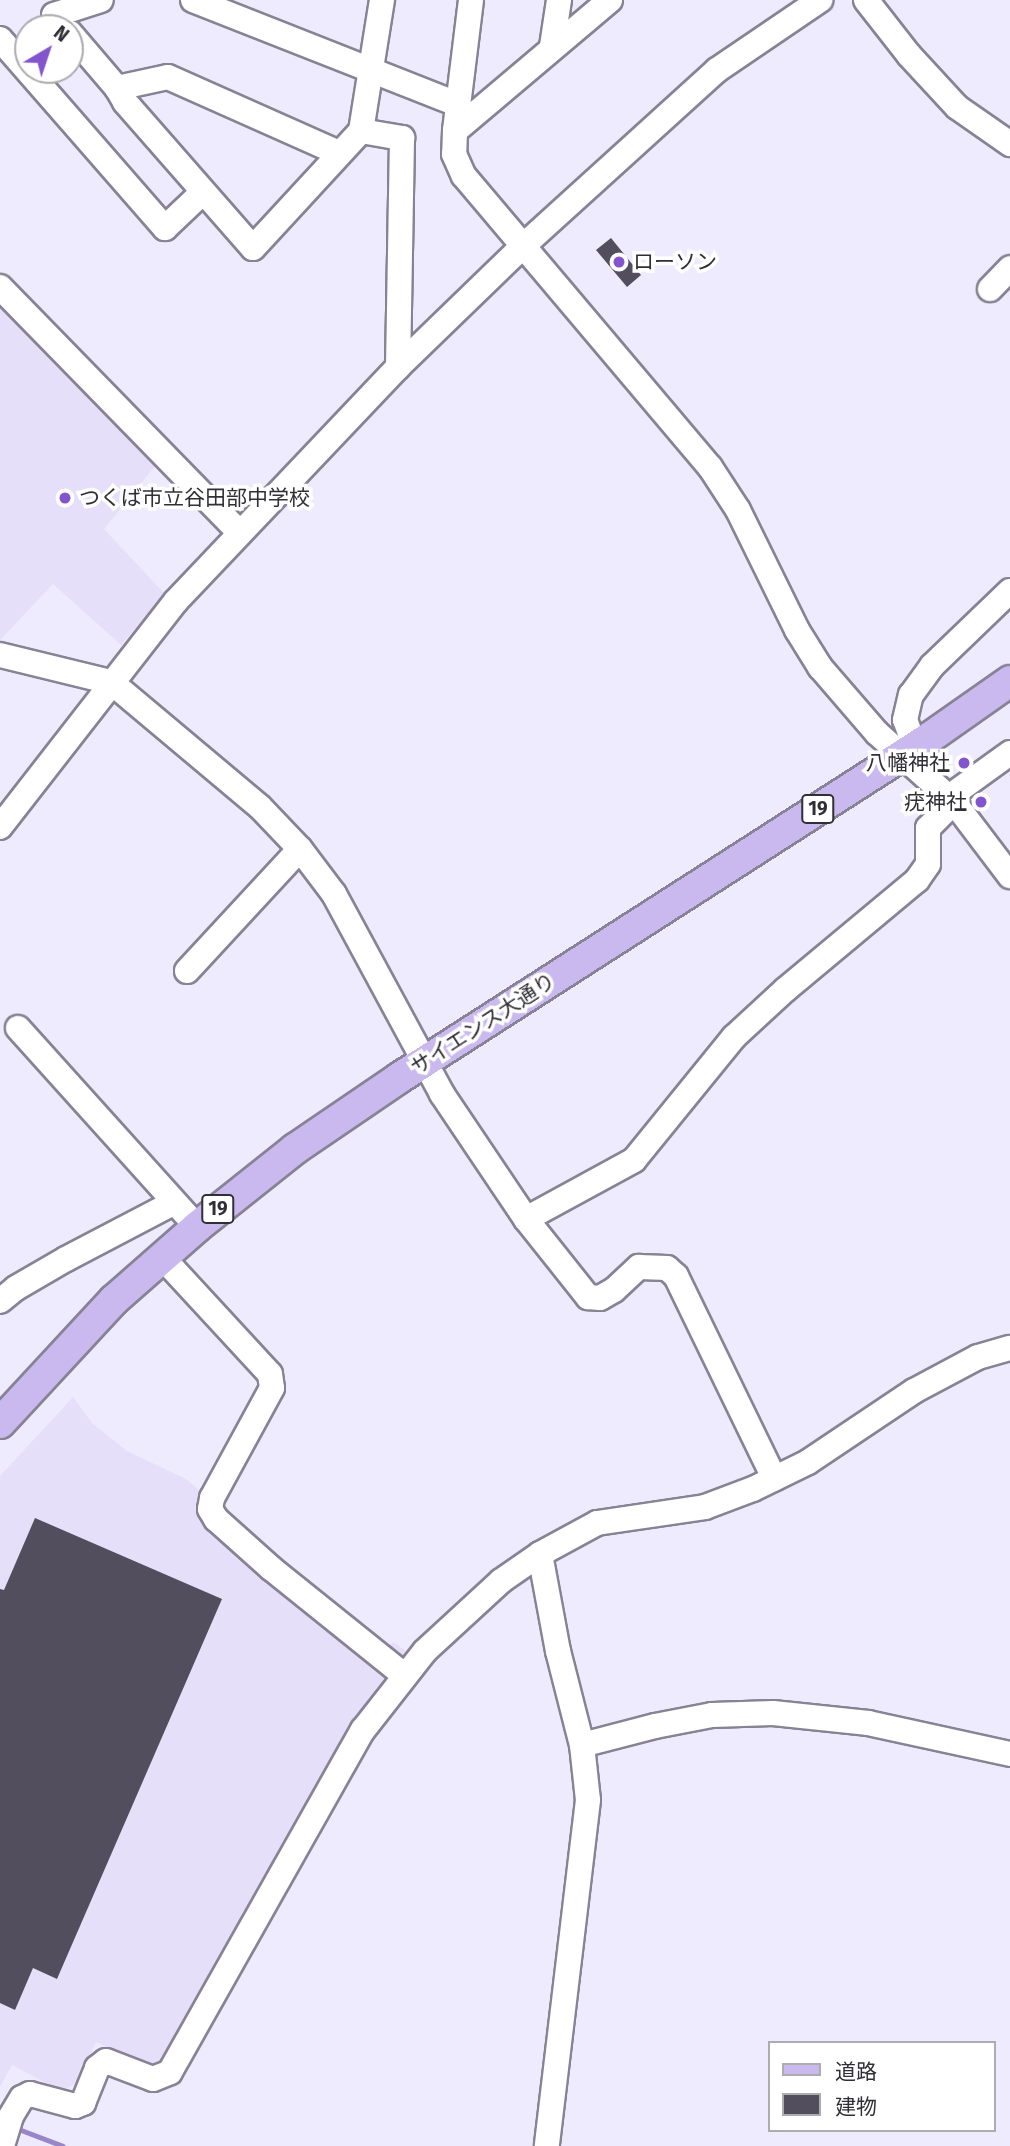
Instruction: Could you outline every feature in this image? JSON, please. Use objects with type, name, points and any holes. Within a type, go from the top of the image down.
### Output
[{"type":"main road","name":"サイエンス大通り","points":[[0,1423],[106,1308],[197,1227],[295,1149],[423,1063],[908,751],[1010,681]]},
{"type":"street","points":[[69,14],[101,0]]},
{"type":"street","points":[[194,0],[457,104]]},
{"type":"street","points":[[84,49],[117,88],[125,102],[253,248],[361,131],[373,72],[382,0]]},
{"type":"street","points":[[471,0],[457,104],[454,154],[464,176],[710,467],[738,510],[797,630],[820,667],[877,733],[908,751],[952,799],[1010,876]]},
{"type":"street","points":[[552,46],[559,0]]},
{"type":"street","points":[[455,131],[552,46],[610,0]]},
{"type":"street","points":[[0,827],[176,601],[398,367],[523,246],[717,70],[820,0]]},
{"type":"street","points":[[866,0],[909,55],[957,107],[1010,144]]},
{"type":"street","points":[[0,39],[165,228],[203,192]]},
{"type":"street","points":[[117,88],[168,77],[339,153]]},
{"type":"street","points":[[361,131],[402,138],[398,367]]},
{"type":"street","points":[[990,289],[1010,268]]},
{"type":"street","points":[[0,286],[239,532]]},
{"type":"street","points":[[908,751],[905,720],[911,695],[932,666],[1010,591]]},
{"type":"street","points":[[0,655],[111,682],[260,807],[300,849],[334,894],[423,1063],[526,1219],[588,1297],[600,1298],[614,1290],[639,1267],[667,1268],[676,1276],[774,1478]]},
{"type":"street","points":[[526,1219],[634,1160],[734,1037],[785,990],[917,880],[928,864],[928,828],[952,799],[1010,753]]},
{"type":"street","points":[[187,971],[300,849]]},
{"type":"street","points":[[18,1028],[197,1227]]},
{"type":"street","points":[[0,1301],[16,1288],[66,1259],[173,1203]]},
{"type":"street","points":[[162,1257],[270,1374],[272,1388],[212,1498],[210,1509],[216,1519],[272,1569],[404,1675]]},
{"type":"street","points":[[6,2133],[22,2098],[30,2094],[75,2106],[83,2103],[97,2068],[106,2062],[153,2079],[170,2072],[356,1741],[425,1651],[502,1581],[540,1554],[597,1523],[705,1507],[774,1478],[808,1462],[914,1391],[978,1357],[1010,1348]]},
{"type":"street","points":[[540,1554],[558,1651],[582,1745],[589,1800],[547,2146]]},
{"type":"street","points":[[582,1745],[712,1715],[772,1713],[868,1723],[1010,1754]]},
{"type":"shaded area","name":"つくば市立谷田部中学校","points":[[0,297],[155,466],[104,529],[165,594],[121,645],[53,584],[0,640]]},
{"type":"shaded area","points":[[73,1397],[93,1424],[127,1451],[186,1479],[388,1646],[393,1642],[409,1653],[349,1725],[255,1900],[160,2067],[147,2066],[96,2042],[77,2083],[61,2091],[12,2065],[0,2087],[0,1476]]},
{"type":"building","name":"ローソン","points":[[611,238],[641,275],[627,287],[596,250]]},
{"type":"building","points":[[35,1518],[222,1599],[57,1979],[33,1968],[15,2010],[0,2003],[0,1589],[4,1590]]},
{"type":"waterway","points":[[13,2127],[63,2146]]},
{"type":"place","name":"ローソン","points":[[619,262]]},
{"type":"place","name":"つくば市立谷田部中学校","points":[[65,498]]},
{"type":"place","name":"八幡神社","points":[[964,763]]},
{"type":"place","name":"疣神社","points":[[981,802]]}]
